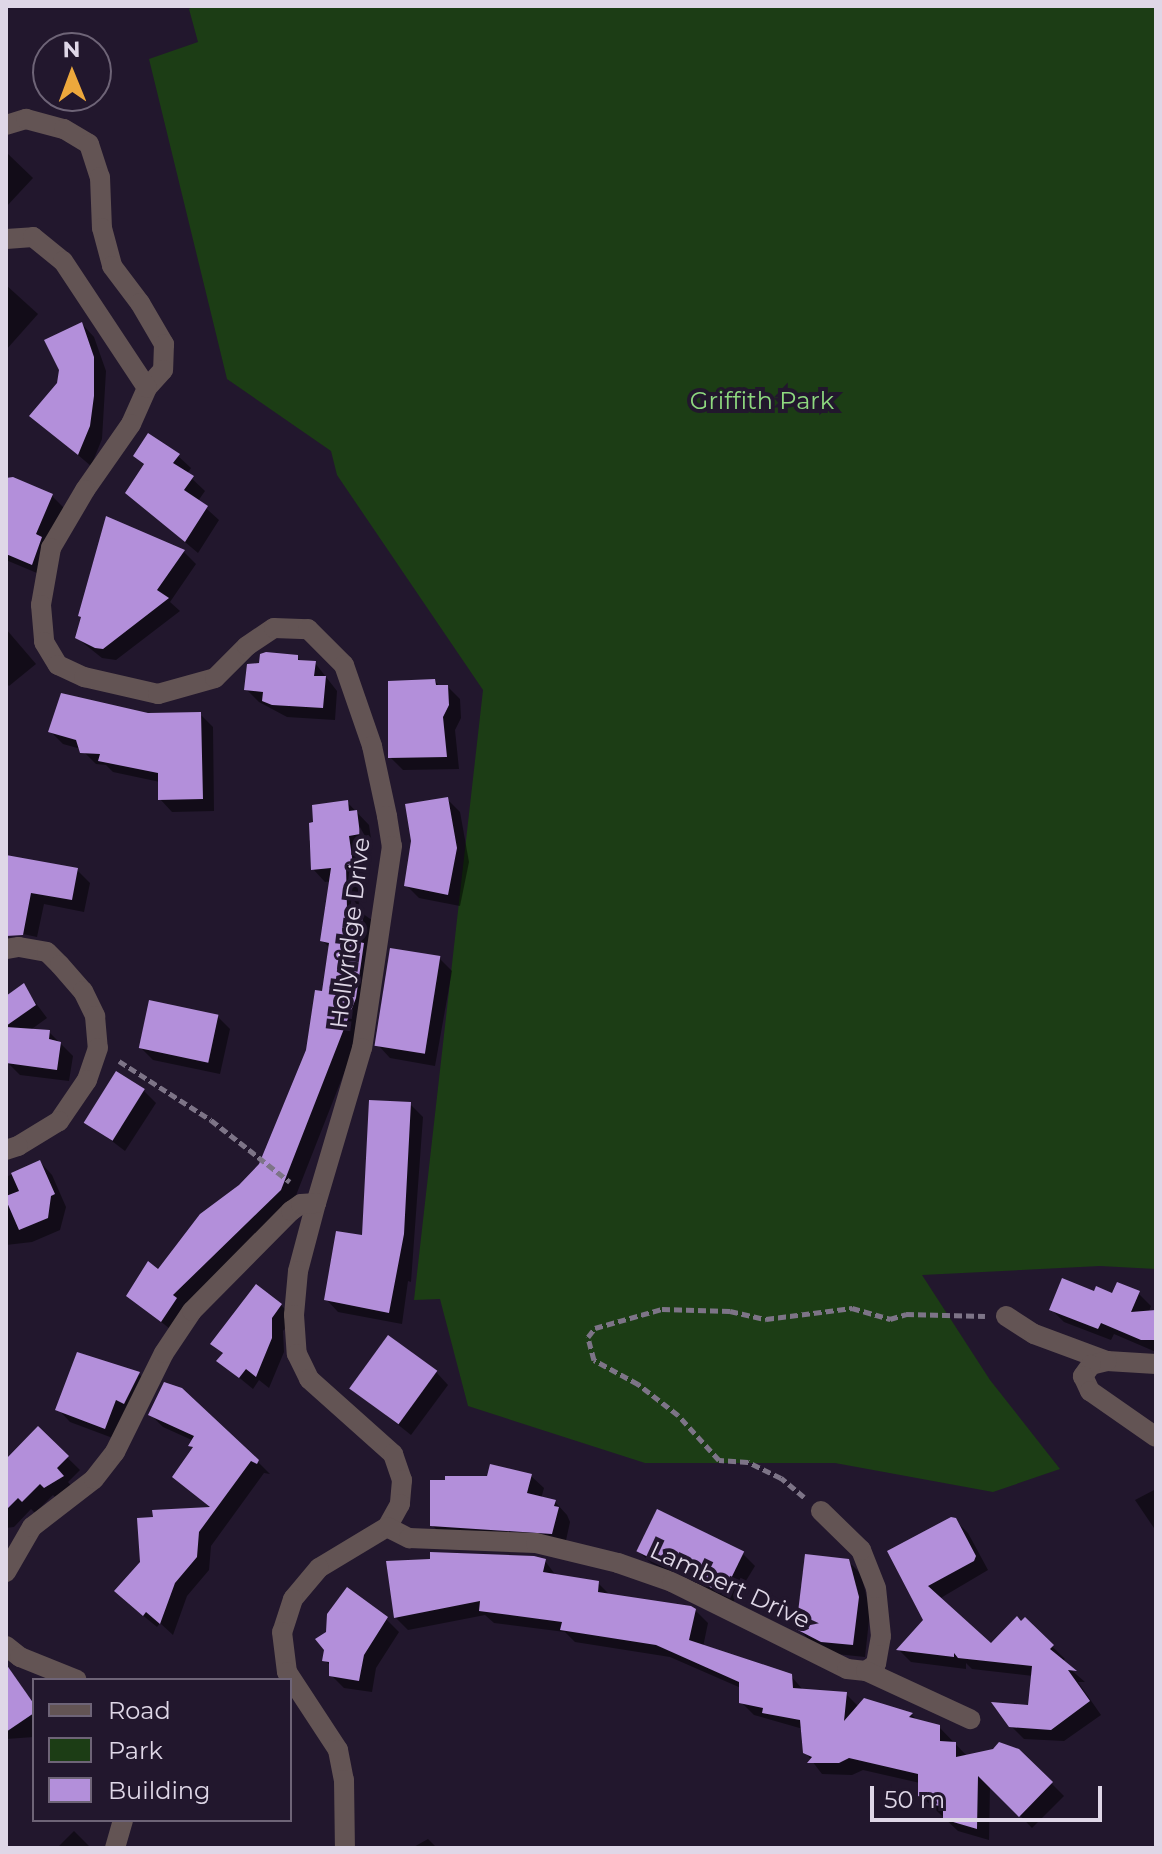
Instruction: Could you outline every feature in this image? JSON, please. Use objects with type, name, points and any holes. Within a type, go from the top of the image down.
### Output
[{"type":"street","name":"Hollyridge Drive","points":[[6,125],[26,119],[64,129],[89,144],[100,177],[102,228],[112,266],[140,303],[164,344],[163,370],[147,388],[131,424],[85,490],[51,548],[41,605],[44,642],[58,665],[84,677],[158,694],[215,678],[247,646],[274,628],[308,629],[344,665],[372,746],[392,846],[362,1048],[298,1271],[294,1315],[297,1354],[309,1379],[393,1454],[402,1480],[400,1504],[387,1527]]},
{"type":"street","points":[[6,239],[33,237],[63,261],[147,388]]},
{"type":"street","points":[[6,949],[19,947],[47,952],[60,965],[83,991],[95,1016],[98,1048],[87,1080],[59,1121],[6,1150]]},
{"type":"street","points":[[6,1572],[32,1527],[94,1479],[115,1452],[164,1353],[192,1311],[291,1211],[301,1204],[316,1203]]},
{"type":"street","points":[[1006,1316],[1034,1334],[1107,1361],[1156,1364]]},
{"type":"street","points":[[1107,1361],[1091,1365],[1083,1376],[1090,1391],[1156,1437]]},
{"type":"street","points":[[821,1511],[861,1550],[876,1588],[881,1636],[876,1664],[866,1671]]},
{"type":"street","points":[[291,1678],[287,1672],[282,1632],[293,1599],[319,1568],[387,1527]]},
{"type":"street","name":"Lambert Drive","points":[[387,1527],[409,1538],[536,1543],[618,1563],[672,1582],[847,1669],[866,1671],[970,1719]]},
{"type":"street","points":[[6,1646],[20,1657],[72,1678]]},
{"type":"street","points":[[292,1680],[338,1750],[344,1780],[345,1848]]},
{"type":"street","points":[[115,1848],[122,1822]]},
{"type":"path","points":[[98,1048],[211,1120],[316,1203]]},
{"type":"path","points":[[821,1511],[781,1478],[748,1462],[719,1460],[678,1415],[654,1395],[594,1360],[588,1337],[595,1328],[662,1309],[730,1311],[766,1319],[852,1308],[890,1319],[906,1314],[1006,1316]]},
{"type":"green space","name":"Griffith Park","points":[[193,6],[1156,6],[1156,1269],[1100,1266],[922,1275],[990,1380],[1060,1469],[993,1492],[835,1463],[645,1463],[468,1406],[440,1299],[414,1300],[483,690],[337,475],[331,451],[227,379],[149,59],[198,42],[189,9]]},
{"type":"building","points":[[82,322],[94,357],[94,396],[90,426],[78,455],[29,416],[57,383],[59,370],[44,340]]},
{"type":"building","points":[[148,433],[180,454],[173,463],[194,476],[184,490],[208,506],[185,542],[125,493],[144,464],[133,456]]},
{"type":"building","points":[[13,477],[53,494],[36,534],[42,537],[32,565],[6,554],[6,478]]},
{"type":"building","points":[[106,516],[185,550],[157,590],[169,598],[103,649],[75,638],[81,617],[78,616]]},
{"type":"building","points":[[260,654],[298,655],[298,660],[316,661],[314,676],[326,676],[323,708],[272,705],[262,701],[263,692],[244,690],[247,664],[259,663]]},
{"type":"building","points":[[435,679],[436,685],[448,685],[449,705],[443,717],[447,757],[388,758],[388,681]]},
{"type":"building","points":[[61,693],[148,713],[201,712],[203,799],[158,800],[158,773],[98,761],[100,754],[80,753],[76,740],[48,732]]},
{"type":"building","points":[[448,797],[457,848],[448,895],[404,886],[411,841],[405,804]]},
{"type":"building","points":[[348,800],[349,811],[357,810],[360,834],[349,836],[353,864],[346,865],[347,909],[364,909],[359,942],[364,943],[356,998],[281,1190],[173,1295],[177,1298],[161,1322],[126,1296],[148,1261],[158,1269],[200,1214],[239,1185],[259,1164],[306,1050],[315,990],[322,991],[329,943],[320,941],[331,868],[311,870],[309,823],[313,822],[312,805]]},
{"type":"building","points":[[6,855],[78,868],[72,900],[31,893],[23,935],[6,936]]},
{"type":"building","points":[[390,948],[440,956],[425,1054],[375,1046]]},
{"type":"building","points":[[24,983],[36,1005],[6,1026],[6,996]]},
{"type":"building","points":[[149,1000],[218,1015],[208,1063],[139,1048]]},
{"type":"building","points":[[6,1027],[50,1030],[49,1039],[61,1042],[57,1070],[6,1063]]},
{"type":"building","points":[[116,1071],[145,1089],[113,1141],[84,1123]]},
{"type":"building","points":[[369,1100],[411,1102],[404,1234],[389,1313],[324,1300],[336,1231],[362,1235]]},
{"type":"building","points":[[40,1160],[55,1194],[51,1196],[48,1218],[19,1230],[6,1200],[6,1196],[19,1191],[11,1173]]},
{"type":"building","points":[[1062,1278],[1094,1291],[1096,1286],[1112,1293],[1117,1282],[1140,1291],[1131,1312],[1156,1310],[1156,1340],[1141,1340],[1101,1323],[1098,1329],[1049,1310]]},
{"type":"building","points":[[256,1284],[282,1304],[272,1318],[272,1338],[256,1377],[246,1369],[239,1378],[216,1361],[223,1353],[210,1344]]},
{"type":"building","points":[[388,1335],[437,1371],[399,1424],[349,1388]]},
{"type":"building","points":[[77,1352],[140,1372],[124,1404],[116,1400],[105,1429],[55,1410]]},
{"type":"building","points":[[164,1382],[182,1388],[259,1460],[257,1464],[251,1461],[199,1532],[197,1557],[175,1583],[160,1624],[146,1612],[143,1616],[114,1591],[140,1562],[137,1518],[153,1517],[152,1510],[210,1507],[172,1477],[193,1447],[188,1446],[194,1436],[148,1415]]},
{"type":"building","points":[[38,1426],[69,1456],[57,1468],[64,1476],[44,1488],[40,1484],[22,1502],[18,1498],[6,1510],[6,1459]]},
{"type":"building","points":[[490,1464],[532,1474],[527,1493],[556,1500],[554,1506],[559,1507],[552,1534],[430,1526],[430,1480],[445,1480],[445,1476],[487,1476]]},
{"type":"building","points":[[657,1509],[744,1552],[724,1594],[636,1551]]},
{"type":"building","points":[[951,1517],[956,1518],[976,1556],[974,1561],[928,1586],[991,1643],[1017,1616],[1021,1621],[1025,1617],[1054,1645],[1050,1649],[1077,1671],[1068,1670],[1090,1701],[1051,1730],[1009,1727],[991,1702],[1028,1705],[1032,1666],[958,1658],[954,1653],[954,1657],[896,1650],[923,1620],[887,1551]]},
{"type":"building","points":[[430,1552],[534,1556],[546,1559],[543,1572],[599,1581],[598,1592],[691,1606],[696,1609],[689,1640],[792,1674],[793,1688],[847,1692],[844,1721],[864,1698],[913,1713],[909,1717],[940,1725],[940,1741],[956,1742],[956,1757],[993,1749],[999,1742],[1019,1749],[1053,1782],[1019,1817],[978,1776],[977,1829],[943,1819],[943,1806],[931,1805],[932,1800],[918,1796],[918,1774],[849,1758],[839,1763],[807,1763],[812,1757],[803,1753],[800,1720],[762,1713],[763,1708],[739,1703],[739,1682],[656,1645],[560,1630],[562,1622],[479,1611],[480,1601],[394,1618],[386,1561],[430,1559]]},
{"type":"building","points":[[805,1554],[849,1559],[859,1597],[853,1645],[821,1642],[796,1629]]},
{"type":"building","points":[[347,1587],[388,1617],[364,1655],[359,1681],[329,1676],[329,1662],[322,1661],[324,1650],[315,1639],[326,1632],[327,1614]]},
{"type":"building","points":[[6,1664],[32,1701],[32,1714],[6,1732]]}]
